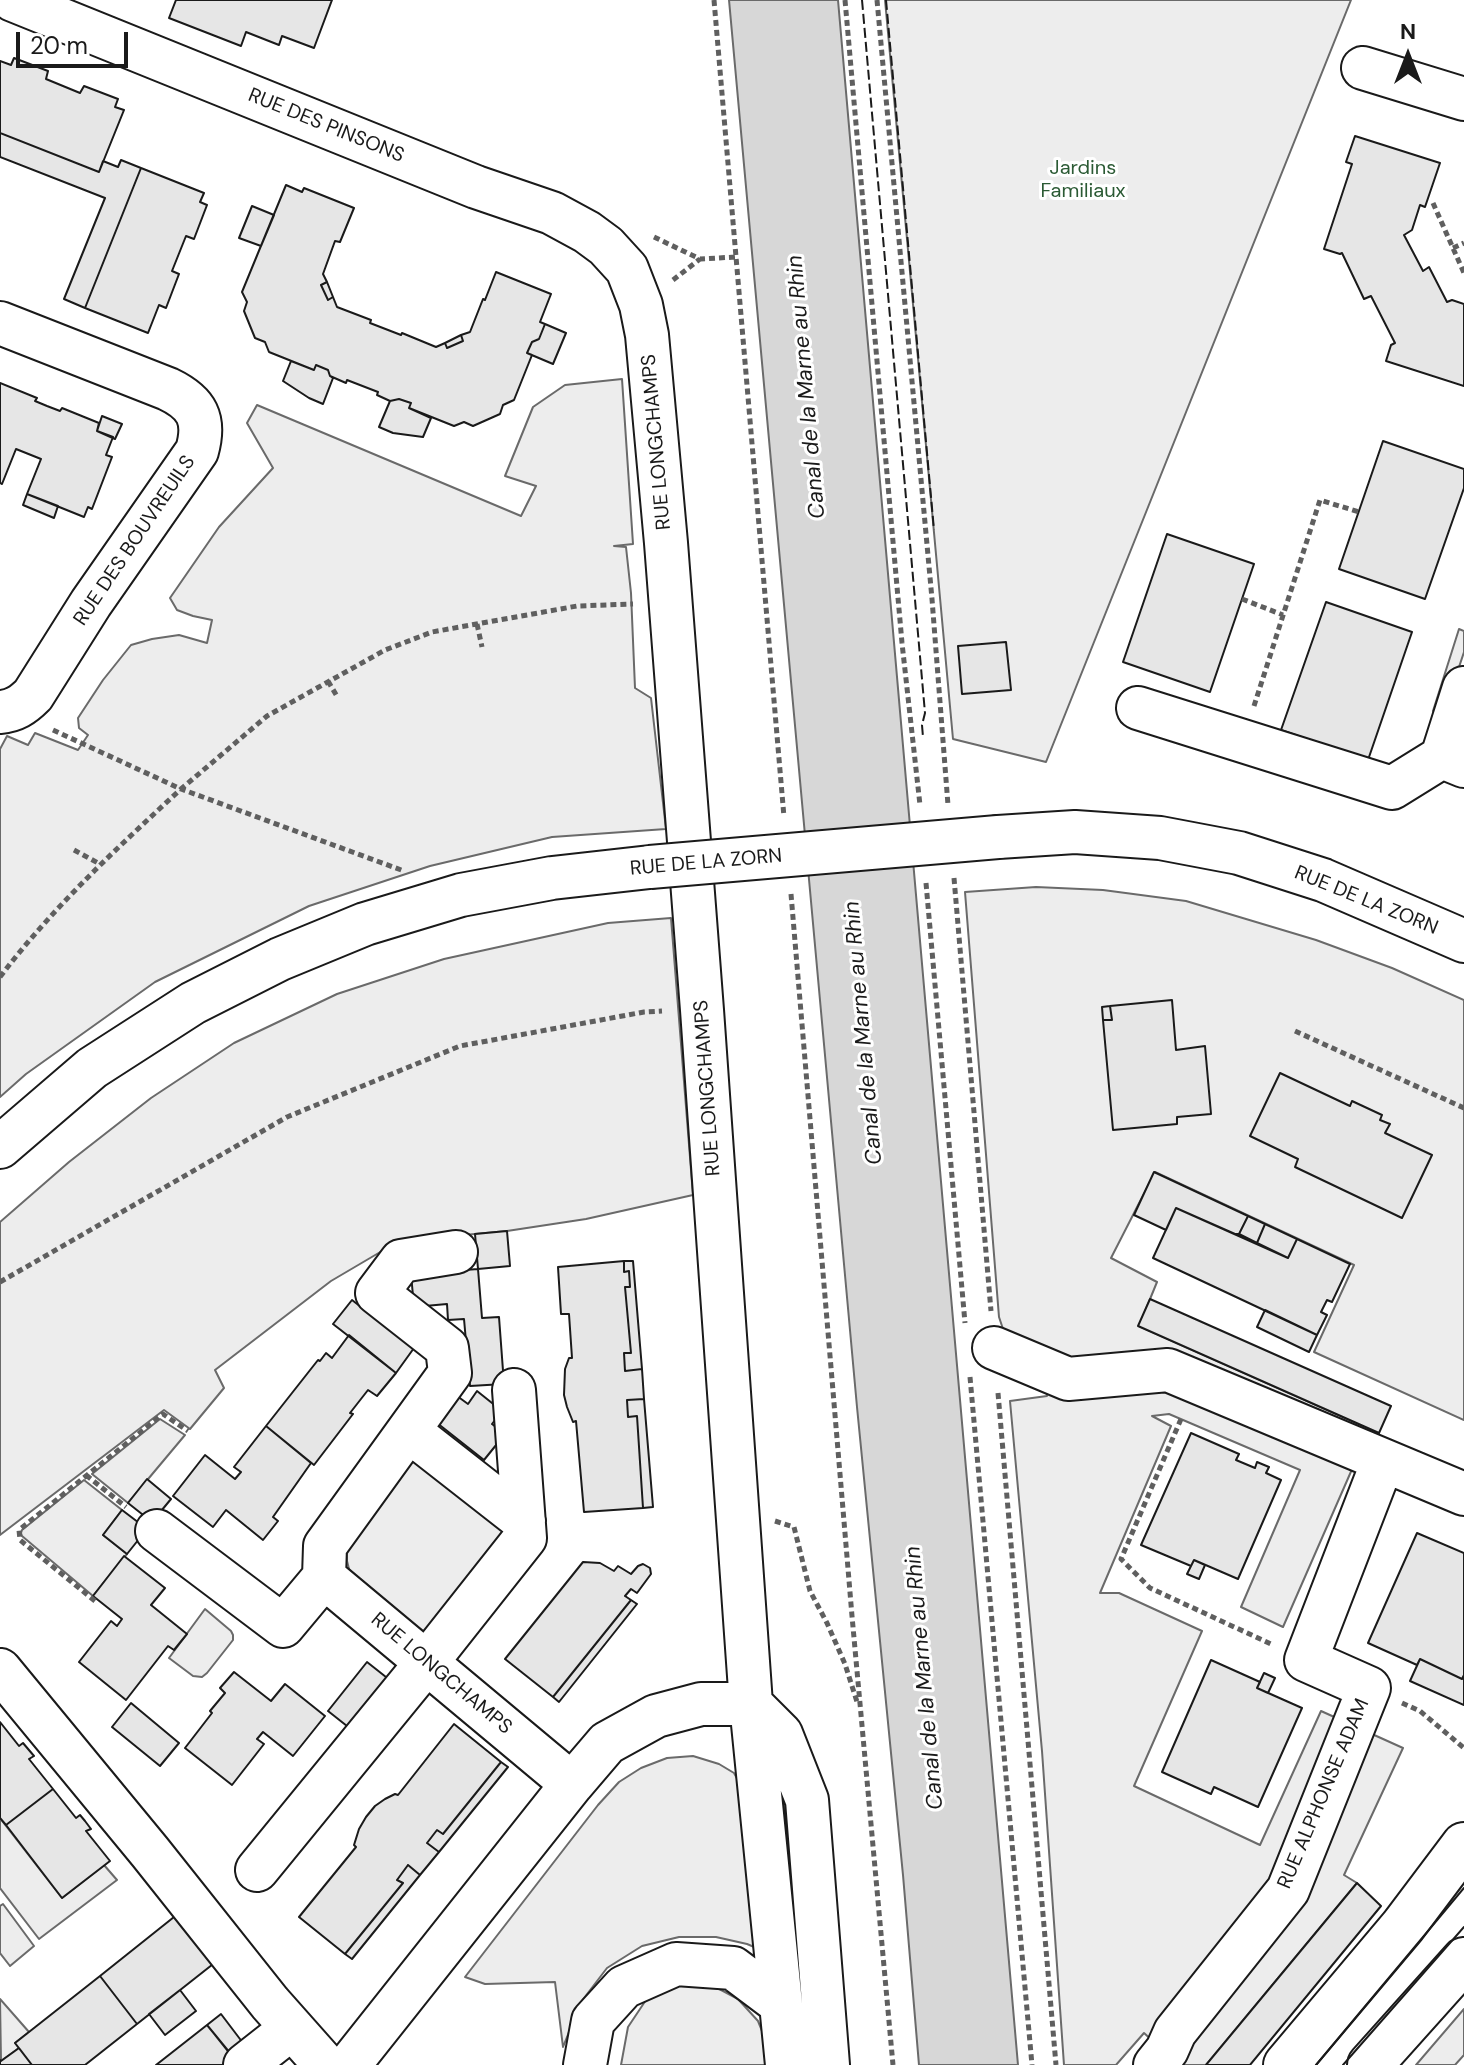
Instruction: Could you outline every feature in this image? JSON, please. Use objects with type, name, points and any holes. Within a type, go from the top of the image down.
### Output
[{"type":"main road","points":[[1286,2065],[1403,1926],[1464,1845]]},
{"type":"main road","points":[[1370,2065],[1464,1960]]},
{"type":"street","name":"RUE DES PINSONS","points":[[13,0],[476,187],[552,213],[597,239],[627,269]]},
{"type":"street","points":[[1363,68],[1464,99]]},
{"type":"street","name":"RUE LONGCHAMPS","points":[[627,269],[641,305],[652,380],[702,1010],[751,1704],[787,2065]]},
{"type":"street","name":"RUE DES BOUVREUILS","points":[[0,323],[184,397],[195,408],[201,436],[197,451],[91,603],[33,695],[23,705],[6,711]]},
{"type":"street","points":[[1138,708],[1392,788],[1453,761],[1464,688]]},
{"type":"street","name":"RUE DE LA ZORN","points":[[0,1147],[92,1068],[193,1003],[280,959],[365,924],[461,895],[552,878],[1075,832],[1160,838],[1239,853],[1323,880],[1464,941]]},
{"type":"street","points":[[157,1531],[283,1626],[324,1577],[325,1546],[450,1373],[447,1348],[377,1293],[401,1261],[456,1252]]},
{"type":"street","points":[[976,1348],[1068,1379],[1168,1370],[1464,1494]]},
{"type":"street","points":[[257,1870],[525,1538],[514,1390]]},
{"type":"street","points":[[406,1436],[524,1521]]},
{"type":"street","points":[[1306,1660],[1383,1461]]},
{"type":"street","name":"RUE LONGCHAMPS","points":[[324,1577],[572,1784]]},
{"type":"street","name":"RUE ALPHONSE ADAM","points":[[1161,2057],[1175,2032],[1288,1890],[1369,1688],[1306,1660]]},
{"type":"street","points":[[0,1670],[270,2003],[292,2028],[341,2064],[607,1743],[656,1716],[701,1704],[751,1704],[781,1734],[807,1800],[828,2065]]},
{"type":"street","points":[[585,2065],[593,2021],[624,1987],[676,1964],[733,1968],[781,2004]]},
{"type":"street","points":[[245,2065],[292,2028]]},
{"type":"path","points":[[714,0],[784,817]]},
{"type":"path","points":[[845,0],[902,643],[920,806]]},
{"type":"path","points":[[877,0],[947,789]]},
{"type":"path","points":[[1433,203],[1464,273]]},
{"type":"path","points":[[1453,248],[1464,243]]},
{"type":"path","points":[[700,259],[736,257]]},
{"type":"path","points":[[1243,741],[1320,500],[1359,512]]},
{"type":"path","points":[[1242,599],[1283,615]]},
{"type":"path","points":[[0,977],[17,954],[100,864],[181,789],[267,716],[328,681],[385,650],[432,632],[577,606],[670,601]]},
{"type":"path","points":[[477,624],[482,647]]},
{"type":"path","points":[[328,681],[338,698]]},
{"type":"path","points":[[6,711],[181,789],[410,873]]},
{"type":"path","points":[[74,850],[100,864]]},
{"type":"path","points":[[925,869],[1056,2065]]},
{"type":"path","points":[[791,892],[893,2065]]},
{"type":"path","points":[[956,899],[976,1348],[1032,2065]]},
{"type":"path","points":[[0,1282],[287,1117],[460,1046],[644,1012],[702,1010]]},
{"type":"path","points":[[1295,1031],[1464,1108]]},
{"type":"path","points":[[95,1601],[20,1540],[19,1530],[163,1414],[188,1431]]},
{"type":"path","points":[[1181,1419],[1121,1559],[1150,1588],[1306,1660]]},
{"type":"path","points":[[86,1475],[157,1531]]},
{"type":"path","points":[[736,1507],[794,1527],[810,1591],[845,1664],[861,1714]]},
{"type":"path","points":[[1369,1688],[1420,1711],[1464,1748]]},
{"type":"shaded area","name":"Jardins Familiaux","points":[[885,0],[1351,0],[1046,762],[953,739]]},
{"type":"shaded area","points":[[622,379],[633,544],[614,546],[626,547],[635,688],[651,698],[666,829],[552,837],[430,866],[309,906],[155,982],[26,1074],[0,1097],[0,749],[7,736],[28,745],[35,733],[78,750],[88,735],[79,728],[78,718],[131,645],[179,635],[207,643],[212,620],[177,610],[170,598],[219,527],[273,468],[247,423],[257,405],[521,516],[536,486],[505,476],[533,407],[565,385]]},
{"type":"shaded area","points":[[1459,629],[1464,631],[1464,652],[1443,715],[1433,711]]},
{"type":"shaded area","points":[[1036,887],[1103,890],[1186,901],[1316,940],[1392,968],[1464,1000],[1464,1420],[1314,1352],[1354,1265],[1155,1172],[1111,1258],[1157,1282],[1139,1326],[1379,1433],[1360,1451],[1283,1627],[1241,1607],[1300,1470],[1169,1414],[1152,1416],[1171,1426],[1100,1593],[1119,1593],[1202,1631],[1134,1786],[1260,1845],[1321,1711],[1403,1748],[1344,1875],[1357,1883],[1206,2065],[1179,2065],[1144,2033],[1116,2065],[1064,2065],[1042,1751],[1010,1401],[1047,1396],[1043,1362],[1004,1332],[999,1317],[965,892]]},
{"type":"shaded area","points":[[671,918],[693,1195],[586,1219],[507,1231],[399,1241],[331,1281],[215,1370],[224,1388],[190,1429],[164,1410],[0,1535],[0,1222],[69,1162],[151,1098],[234,1043],[337,994],[444,959],[608,923]]},
{"type":"shaded area","points":[[160,1419],[185,1435],[128,1503],[92,1474]]},
{"type":"shaded area","points":[[415,1459],[511,1527],[428,1639],[350,1573],[347,1561],[347,1548],[408,1462]]},
{"type":"shaded area","points":[[84,1480],[122,1510],[103,1535],[127,1554],[93,1596],[21,1533]]},
{"type":"shaded area","points":[[205,1609],[231,1631],[233,1640],[207,1673],[202,1677],[193,1676],[169,1658]]},
{"type":"shaded area","points":[[693,1756],[719,1764],[734,1773],[744,1791],[759,1949],[716,1937],[679,1937],[642,1946],[607,1968],[581,2002],[563,2047],[555,1982],[485,1984],[465,1977],[619,1782],[641,1768],[667,1758]]},
{"type":"shaded area","points":[[0,1818],[62,1898],[104,1865],[117,1880],[39,1939],[0,1888]]},
{"type":"shaded area","points":[[3,1904],[34,1946],[10,1966],[0,1953],[0,1906]]},
{"type":"shaded area","points":[[675,1982],[708,1983],[738,1999],[758,2021],[771,2053],[771,2065],[621,2065],[628,2027],[646,2000]]},
{"type":"shaded area","points":[[0,1999],[29,2032],[15,2043],[19,2048],[1,2061]]},
{"type":"shaded area","points":[[1464,2009],[1464,2055],[1455,2065],[1416,2065]]},
{"type":"water","name":"Canal de la Marne au Rhin","points":[[729,0],[838,0],[1018,2065],[919,2065]]},
{"type":"building","points":[[176,0],[332,0],[314,48],[282,36],[279,45],[246,32],[241,46],[169,18]]},
{"type":"building","points":[[14,58],[48,71],[46,79],[80,93],[84,86],[118,99],[115,107],[124,110],[99,172],[0,133],[0,61],[11,65]]},
{"type":"building","points":[[0,133],[99,172],[103,161],[118,167],[121,160],[141,168],[85,308],[64,299],[105,198],[0,157]]},
{"type":"building","points":[[1355,136],[1440,163],[1425,207],[1420,205],[1412,230],[1404,235],[1423,271],[1429,267],[1447,302],[1452,300],[1464,304],[1464,386],[1386,361],[1391,345],[1395,343],[1371,296],[1364,299],[1342,253],[1324,249],[1352,164],[1346,162]]},
{"type":"building","points":[[141,168],[204,193],[200,202],[207,205],[194,239],[186,236],[172,271],[179,274],[166,308],[159,305],[148,333],[85,308]]},
{"type":"building","points":[[286,185],[302,192],[304,188],[354,208],[340,242],[335,241],[323,274],[327,282],[321,285],[328,300],[333,297],[337,307],[371,320],[370,323],[436,347],[445,343],[447,348],[463,341],[461,335],[470,332],[496,272],[551,294],[540,322],[545,324],[539,339],[532,342],[527,353],[532,355],[514,400],[503,405],[500,414],[473,426],[464,422],[454,426],[409,408],[411,403],[399,399],[390,401],[377,395],[378,392],[330,376],[328,370],[316,365],[314,370],[269,352],[265,342],[255,338],[244,311],[247,302],[242,292]]},
{"type":"building","points":[[252,206],[274,215],[261,246],[239,238]]},
{"type":"building","points":[[327,282],[333,297],[328,300],[321,285]]},
{"type":"building","points":[[545,324],[566,333],[553,364],[527,353],[532,342],[539,339]]},
{"type":"building","points":[[461,335],[463,341],[447,348],[445,343]]},
{"type":"building","points":[[291,361],[314,370],[316,365],[328,370],[333,378],[323,404],[283,381]]},
{"type":"building","points":[[0,383],[37,398],[35,401],[47,406],[60,411],[62,408],[99,423],[97,431],[113,437],[106,455],[112,457],[92,509],[88,507],[84,517],[27,494],[41,459],[16,449],[0,483]]},
{"type":"building","points":[[399,399],[411,403],[409,408],[431,418],[423,437],[393,433],[379,427],[390,401]]},
{"type":"building","points":[[102,416],[122,424],[115,439],[97,431]]},
{"type":"building","points":[[1383,441],[1464,469],[1464,488],[1425,599],[1339,569]]},
{"type":"building","points":[[27,494],[58,506],[54,518],[23,505]]},
{"type":"building","points":[[1167,534],[1254,564],[1210,692],[1123,662]]},
{"type":"building","points":[[1326,602],[1412,632],[1368,760],[1281,730]]},
{"type":"building","points":[[1006,642],[1011,690],[962,694],[958,646]]},
{"type":"building","points":[[1172,1000],[1176,1050],[1205,1046],[1211,1114],[1177,1117],[1177,1124],[1113,1130],[1103,1020],[1112,1020],[1110,1006]]},
{"type":"building","points":[[1110,1006],[1112,1020],[1103,1020],[1102,1007]]},
{"type":"building","points":[[1280,1073],[1350,1106],[1352,1101],[1382,1115],[1380,1120],[1390,1124],[1385,1133],[1432,1155],[1402,1218],[1295,1167],[1298,1159],[1250,1136]]},
{"type":"building","points":[[1154,1172],[1248,1216],[1239,1234],[1176,1208],[1166,1230],[1134,1215]]},
{"type":"building","points":[[1176,1208],[1288,1258],[1297,1239],[1350,1264],[1332,1302],[1327,1300],[1321,1312],[1327,1315],[1317,1335],[1153,1258]]},
{"type":"building","points":[[1248,1216],[1265,1224],[1257,1243],[1239,1234]]},
{"type":"building","points":[[1265,1224],[1297,1239],[1288,1258],[1257,1243]]},
{"type":"building","points":[[507,1231],[510,1266],[478,1269],[475,1234]]},
{"type":"building","points":[[624,1261],[624,1272],[629,1271],[630,1287],[625,1287],[631,1353],[624,1353],[625,1371],[642,1369],[644,1399],[627,1400],[628,1417],[637,1416],[643,1508],[584,1512],[576,1421],[573,1422],[564,1395],[565,1369],[569,1358],[572,1358],[569,1314],[561,1314],[558,1267]]},
{"type":"building","points":[[624,1261],[633,1261],[642,1369],[625,1371],[624,1353],[631,1353],[625,1287],[630,1287],[629,1271],[624,1272]]},
{"type":"building","points":[[478,1269],[482,1318],[499,1317],[504,1384],[470,1386],[464,1319],[448,1320],[447,1304],[414,1307],[411,1274]]},
{"type":"building","points":[[1150,1299],[1391,1406],[1379,1433],[1138,1326]]},
{"type":"building","points":[[352,1300],[414,1348],[396,1373],[333,1324]]},
{"type":"building","points":[[1265,1310],[1317,1335],[1309,1352],[1257,1327]]},
{"type":"building","points":[[349,1335],[396,1373],[377,1396],[368,1390],[314,1465],[266,1426],[318,1360],[326,1353],[332,1358]]},
{"type":"building","points":[[477,1391],[502,1411],[492,1424],[505,1434],[484,1460],[432,1419],[453,1393],[468,1404]]},
{"type":"building","points":[[644,1399],[653,1507],[643,1508],[637,1416],[628,1417],[627,1400]]},
{"type":"building","points":[[266,1426],[311,1463],[273,1517],[278,1521],[263,1540],[226,1510],[213,1527],[173,1496],[205,1455],[235,1479],[241,1472],[234,1467]]},
{"type":"building","points":[[1191,1433],[1239,1454],[1236,1460],[1255,1468],[1257,1462],[1269,1467],[1266,1473],[1281,1480],[1238,1579],[1194,1560],[1191,1566],[1141,1545]]},
{"type":"building","points":[[147,1479],[171,1499],[152,1522],[128,1503]]},
{"type":"building","points":[[122,1510],[147,1529],[127,1554],[103,1535]]},
{"type":"building","points":[[1417,1533],[1464,1553],[1462,1679],[1420,1659],[1417,1665],[1368,1643]]},
{"type":"building","points":[[124,1556],[165,1588],[151,1605],[187,1634],[174,1650],[168,1646],[126,1700],[79,1662],[111,1621],[117,1626],[122,1619],[93,1596]]},
{"type":"building","points":[[1194,1560],[1205,1565],[1199,1579],[1187,1574]]},
{"type":"building","points":[[583,1562],[600,1563],[614,1571],[618,1566],[631,1574],[643,1564],[650,1568],[651,1574],[637,1593],[631,1589],[625,1596],[631,1600],[553,1697],[505,1659]]},
{"type":"building","points":[[631,1600],[637,1604],[559,1702],[553,1697]]},
{"type":"building","points":[[1420,1659],[1462,1679],[1464,1675],[1464,1705],[1410,1681]]},
{"type":"building","points":[[1211,1660],[1260,1682],[1257,1688],[1302,1708],[1258,1807],[1214,1787],[1211,1794],[1162,1772]]},
{"type":"building","points":[[367,1662],[391,1681],[352,1730],[328,1711]]},
{"type":"building","points":[[234,1672],[271,1701],[285,1684],[325,1716],[293,1756],[263,1732],[257,1739],[264,1744],[232,1785],[185,1748],[225,1693],[220,1688]]},
{"type":"building","points":[[1264,1673],[1275,1678],[1268,1693],[1257,1688]]},
{"type":"building","points":[[131,1703],[179,1743],[160,1766],[112,1727]]},
{"type":"building","points":[[0,1722],[19,1746],[23,1743],[34,1756],[29,1759],[53,1789],[6,1825],[0,1818]]},
{"type":"building","points":[[454,1724],[501,1762],[443,1834],[437,1830],[427,1843],[439,1852],[420,1875],[408,1865],[397,1880],[403,1883],[345,1954],[299,1917],[356,1847],[359,1829],[366,1817],[385,1799],[398,1795]]},
{"type":"building","points":[[501,1762],[508,1767],[439,1852],[427,1843],[437,1830],[443,1834]]},
{"type":"building","points":[[53,1789],[76,1818],[80,1815],[85,1821],[91,1829],[86,1831],[110,1861],[62,1898],[6,1825]]},
{"type":"building","points":[[408,1865],[420,1875],[352,1959],[345,1954],[403,1883],[397,1880]]},
{"type":"building","points":[[1357,1883],[1381,1906],[1250,2065],[1206,2065]]},
{"type":"building","points":[[184,1909],[222,1957],[137,2024],[100,1976]]},
{"type":"building","points":[[100,1976],[137,2024],[85,2065],[32,2065],[15,2043]]},
{"type":"building","points":[[180,1990],[196,2011],[165,2035],[149,2014]]},
{"type":"building","points":[[221,2014],[243,2043],[230,2053],[207,2025]]},
{"type":"building","points":[[207,2025],[239,2065],[156,2065]]},
{"type":"building","points":[[19,2048],[32,2065],[0,2065],[0,2060]]},
{"type":"tram line","points":[[1316,2065],[1464,1888]]},
{"type":"tram line","points":[[1343,2065],[1464,1927]]},
{"type":"fence","points":[[862,0],[925,713],[923,737]]},
{"type":"fence","points":[[886,0],[934,530]]}]
